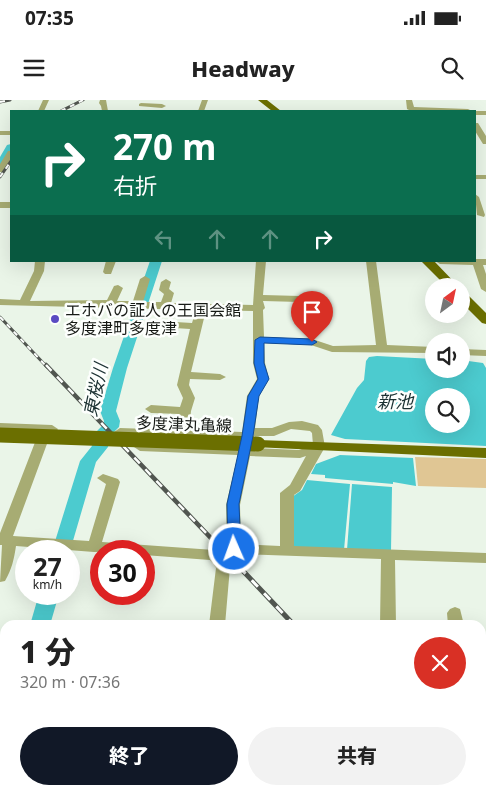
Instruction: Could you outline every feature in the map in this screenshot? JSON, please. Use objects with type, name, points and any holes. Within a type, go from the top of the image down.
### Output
[{"type":"main road","points":[[264,101],[276,110]]},
{"type":"main road","points":[[428,262],[444,278]]},
{"type":"main road","points":[[470,304],[484,317]]},
{"type":"main road","name":"多度津丸亀線","points":[[0,435],[249,441],[319,447],[486,452]]},
{"type":"street","points":[[408,100],[411,109],[415,110]]},
{"type":"street","points":[[140,106],[163,106]]},
{"type":"street","points":[[476,127],[486,142]]},
{"type":"street","points":[[0,170],[10,155]]},
{"type":"street","points":[[476,200],[481,215]]},
{"type":"street","points":[[24,303],[38,271],[40,262]]},
{"type":"street","points":[[108,272],[112,262]]},
{"type":"street","points":[[234,549],[233,504],[249,441],[253,396],[263,379],[259,363],[261,262]]},
{"type":"street","points":[[371,262],[382,348]]},
{"type":"street","points":[[482,262],[486,289]]},
{"type":"street","points":[[141,305],[145,279]]},
{"type":"street","points":[[165,306],[169,292],[164,290],[166,282]]},
{"type":"street","points":[[111,303],[118,288]]},
{"type":"street","points":[[0,302],[111,303],[202,307],[259,303],[286,297],[300,299]]},
{"type":"street","points":[[181,449],[185,410],[189,398],[183,385],[202,307]]},
{"type":"street","points":[[159,324],[196,326]]},
{"type":"street","points":[[260,340],[312,342],[332,349],[425,350]]},
{"type":"street","points":[[470,352],[486,353]]},
{"type":"street","points":[[185,375],[220,377]]},
{"type":"street","points":[[150,409],[185,410]]},
{"type":"street","points":[[140,447],[181,449],[249,441],[288,426],[314,428],[318,433],[319,447],[309,460],[295,488],[287,494],[287,550]]},
{"type":"street","points":[[0,427],[99,431]]},
{"type":"street","points":[[0,577],[7,561],[5,540],[46,429]]},
{"type":"street","points":[[120,432],[183,434],[249,441]]},
{"type":"street","points":[[0,442],[96,446]]},
{"type":"street","points":[[96,540],[113,482],[103,478]]},
{"type":"street","points":[[155,551],[214,555],[234,549],[287,550],[486,558]]},
{"type":"street","points":[[214,555],[224,567],[219,620]]},
{"type":"street","points":[[388,555],[388,620]]},
{"type":"shaded area","points":[[415,457],[486,459],[486,488],[418,486]]},
{"type":"water","name":"新池","points":[[377,356],[425,359],[425,378],[470,378],[470,361],[483,363],[486,368],[486,446],[345,439],[331,435],[357,388],[364,380],[366,361],[369,357]]},
{"type":"water","points":[[340,455],[413,458],[416,486],[393,482],[393,484],[325,478],[325,475],[311,474],[316,464]]},
{"type":"water","points":[[307,480],[350,484],[344,550],[294,547],[292,497],[302,490]]},
{"type":"water","points":[[352,484],[392,487],[391,552],[347,550]]},
{"type":"waterway","points":[[0,166],[10,149]]},
{"type":"waterway","name":"東桜川","points":[[64,540],[88,461],[100,447],[103,433],[111,427],[112,421],[108,411],[120,368],[156,262]]},
{"type":"waterway","name":"東桜川","points":[[41,620],[46,605]]},
{"type":"railway","points":[[0,102],[10,100]]},
{"type":"railway","points":[[63,110],[83,100]]},
{"type":"railway","points":[[0,177],[10,162]]},
{"type":"railway","points":[[0,317],[47,367]]},
{"type":"railway","points":[[46,365],[228,556]]},
{"type":"railway","points":[[227,554],[289,620]]},
{"type":"place","name":"エホバの証人の王国会館 多度津町多度津","points":[[55,319]]},
{"type":"route","points":[[234,549],[233,504],[248,436],[253,396],[263,379],[259,363],[260,340],[312,342]]}]
